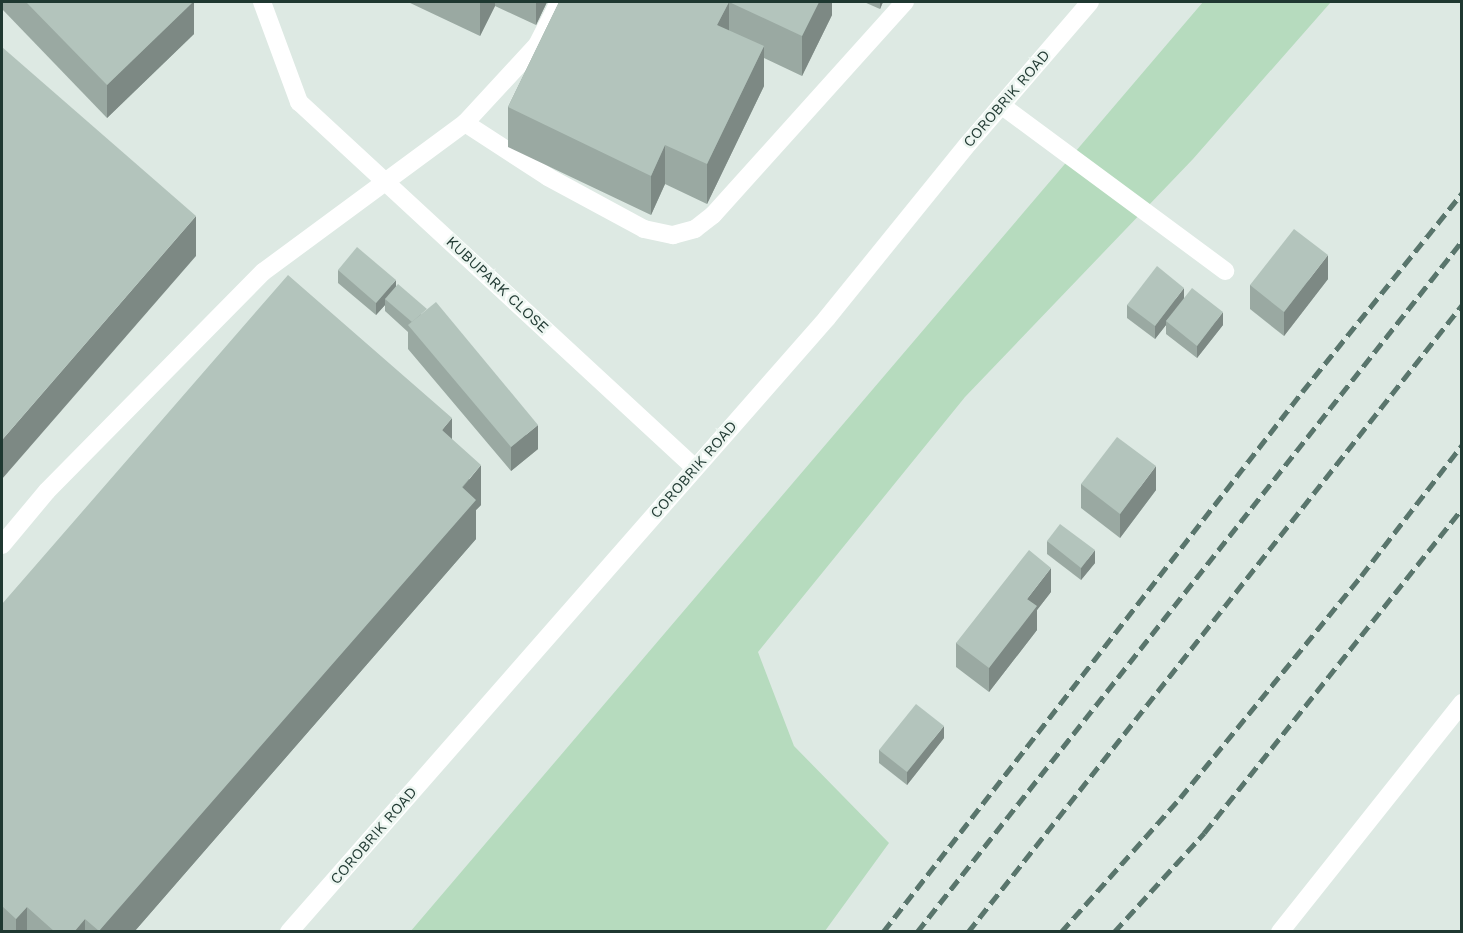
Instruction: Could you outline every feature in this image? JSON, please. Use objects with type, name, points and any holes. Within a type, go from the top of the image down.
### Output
[{"type":"street","name":"KUBUPARK CLOSE","points":[[262,2],[299,102],[695,468]]},
{"type":"street","points":[[2,545],[47,491],[263,272],[387,183],[465,123],[537,45],[559,2]]},
{"type":"street","points":[[465,123],[567,187],[644,229],[673,235],[695,229],[713,216],[905,2]]},
{"type":"street","name":"COROBRIK ROAD","points":[[289,932],[827,318],[1001,105],[1090,2]]},
{"type":"street","points":[[1001,105],[1225,271]]},
{"type":"street","points":[[1280,932],[1461,703]]},
{"type":"green space","points":[[1203,2],[1331,2],[1193,159],[965,397],[758,652],[794,746],[889,843],[825,931],[410,932]]},
{"type":"building","points":[[26,2],[193,2],[107,85]]},
{"type":"building","points":[[559,2],[729,2],[717,25],[764,46],[707,164],[665,145],[651,176],[508,107]]},
{"type":"building","points":[[729,2],[819,2],[802,36]]},
{"type":"building","points":[[2,47],[196,216],[2,440]]},
{"type":"building","points":[[1294,229],[1328,255],[1284,312],[1250,285]]},
{"type":"building","points":[[357,247],[396,280],[376,303],[338,270]]},
{"type":"building","points":[[1157,266],[1184,288],[1155,326],[1127,305]]},
{"type":"building","points":[[288,275],[452,418],[442,430],[481,465],[462,487],[476,500],[99,931],[85,919],[74,932],[55,932],[27,907],[16,919],[2,906],[2,604]]},
{"type":"building","points":[[398,284],[427,309],[412,322],[385,299]]},
{"type":"building","points":[[1192,288],[1223,312],[1197,346],[1166,321]]},
{"type":"building","points":[[436,302],[538,425],[511,447],[408,325]]},
{"type":"building","points":[[1117,437],[1156,466],[1120,514],[1081,484]]},
{"type":"building","points":[[1060,524],[1095,550],[1081,568],[1047,541]]},
{"type":"building","points":[[1029,550],[1051,568],[1027,599],[1037,606],[989,668],[956,643]]},
{"type":"building","points":[[916,704],[944,726],[907,772],[879,750]]},
{"type":"railway","points":[[883,932],[1302,392],[1462,193]]},
{"type":"railway","points":[[917,932],[1462,241]]},
{"type":"railway","points":[[968,932],[1462,305]]},
{"type":"railway","points":[[1061,932],[1180,798],[1361,576],[1462,445]]},
{"type":"railway","points":[[1114,932],[1204,833],[1462,509]]}]
